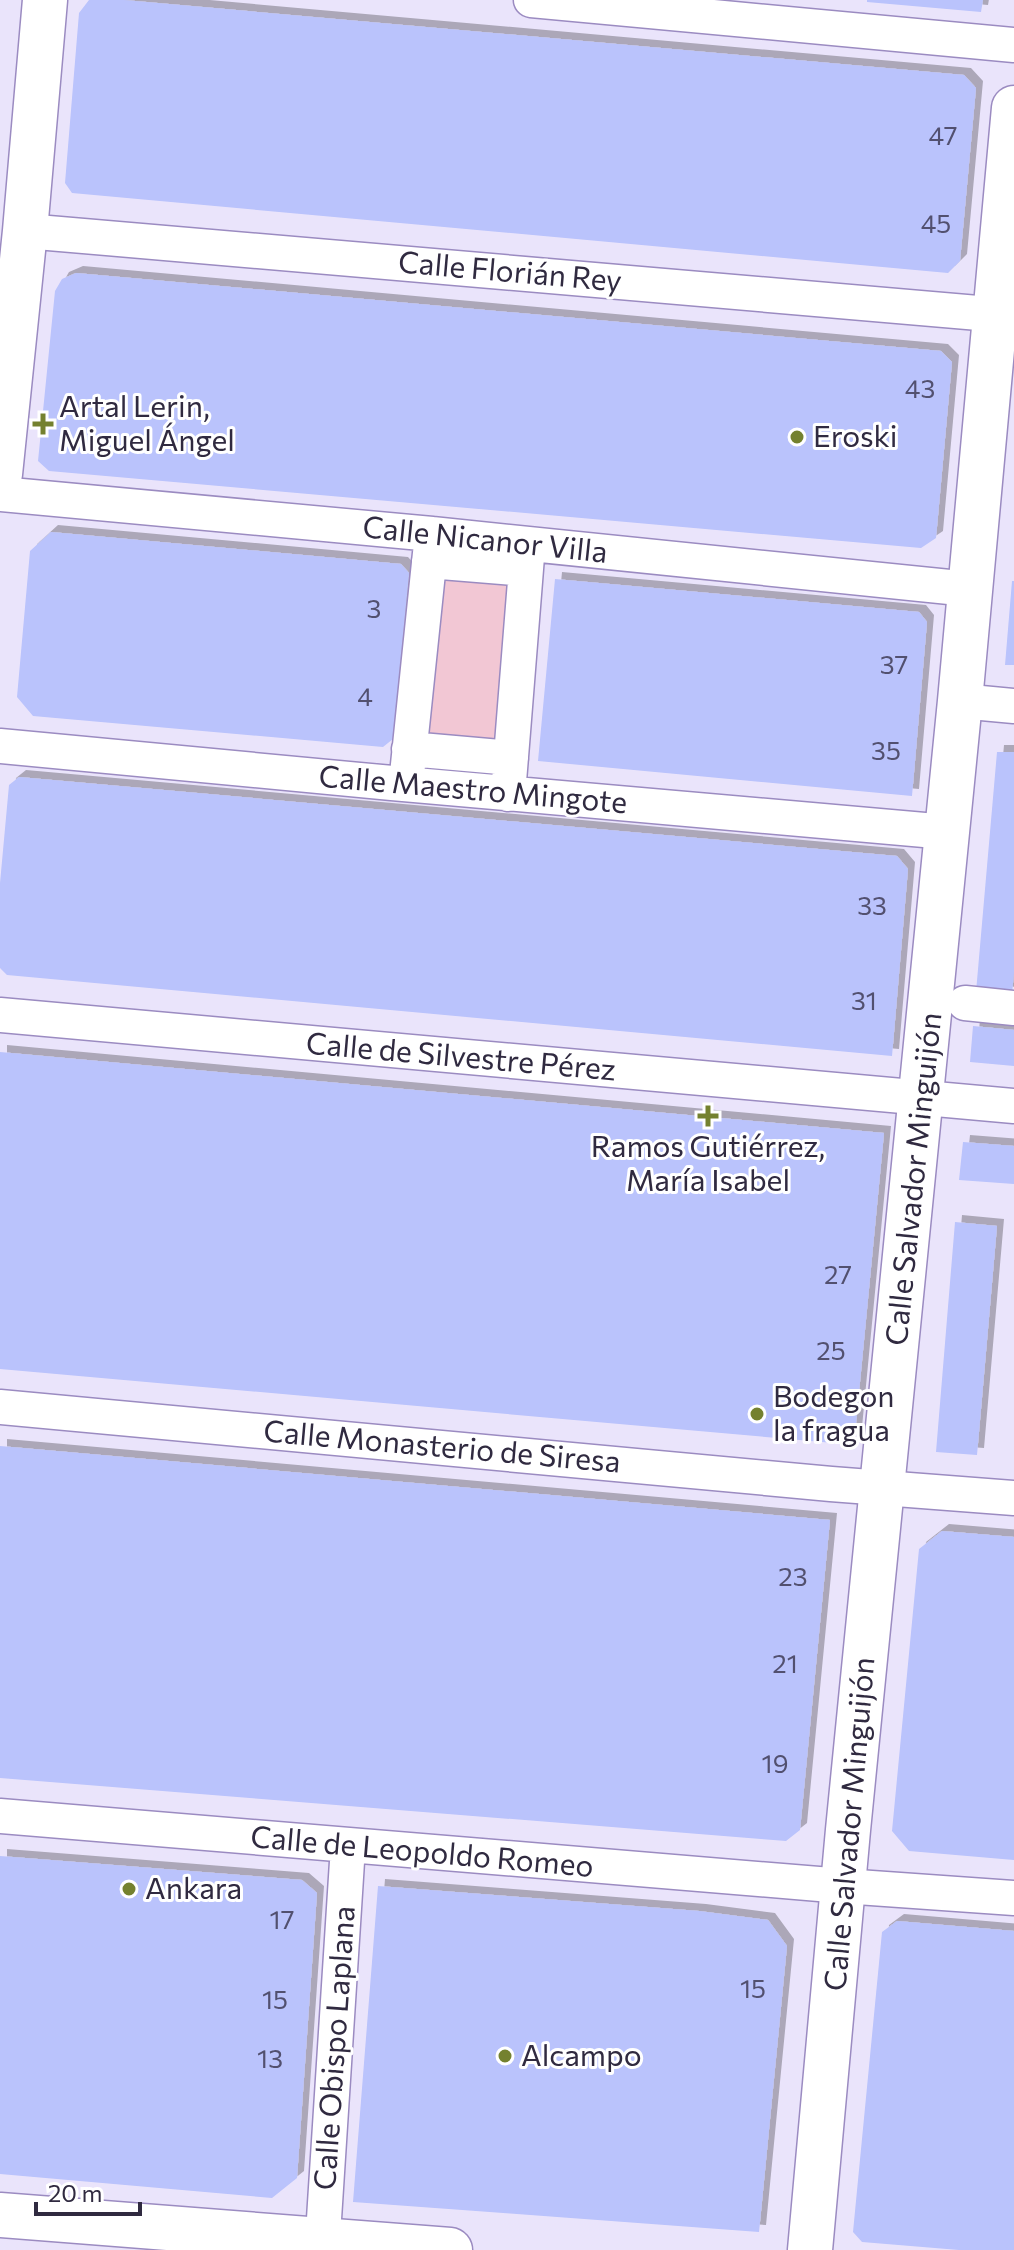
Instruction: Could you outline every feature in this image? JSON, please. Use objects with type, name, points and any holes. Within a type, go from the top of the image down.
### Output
[{"type":"street","points":[[0,474],[5,370],[25,231],[45,0]]},
{"type":"street","points":[[531,0],[579,2],[1014,45]]},
{"type":"street","name":"Calle Salvador Minguijón","points":[[810,2250],[969,589],[1004,315],[1014,108]]},
{"type":"street","name":"Calle Florián Rey","points":[[25,231],[1004,315]]},
{"type":"street","name":"Calle Nicanor Villa","points":[[0,494],[527,557],[969,589]]},
{"type":"street","points":[[406,784],[430,547]]},
{"type":"street","points":[[508,794],[527,557]]},
{"type":"street","points":[[960,701],[1014,706]]},
{"type":"street","name":"Calle Maestro Mingote","points":[[0,746],[947,832]]},
{"type":"street","points":[[409,749],[511,758]]},
{"type":"street","points":[[965,1003],[1014,1008]]},
{"type":"street","name":"Calle de Silvestre Pérez","points":[[0,1015],[1014,1106]]},
{"type":"street","name":"Calle Monasterio de Siresa","points":[[0,1407],[1014,1498]]},
{"type":"street","name":"Calle de Leopoldo Romeo","points":[[0,1816],[1014,1898]]},
{"type":"street","name":"Calle Obispo Laplana","points":[[323,2245],[348,1846]]},
{"type":"street","points":[[0,2215],[323,2245],[450,2250]]},
{"type":"shaded area","points":[[438,572],[513,577],[499,751],[422,744]]},
{"type":"building","points":[[89,0],[124,0],[964,75],[976,88],[960,261],[948,273],[72,193],[65,183],[79,13]]},
{"type":"building","points":[[867,0],[983,0],[981,12]]},
{"type":"building","points":[[76,273],[941,351],[952,362],[936,538],[921,548],[49,471],[38,461],[55,291],[62,279]]},
{"type":"building","points":[[51,532],[401,564],[409,573],[393,739],[383,747],[33,716],[17,697],[30,551]]},
{"type":"building","points":[[555,579],[919,612],[927,622],[912,796],[538,761]]},
{"type":"building","points":[[1012,581],[1014,665],[1005,665]]},
{"type":"building","points":[[997,752],[1014,752],[1012,994],[976,992]]},
{"type":"building","points":[[19,777],[897,856],[908,869],[892,1056],[7,975],[0,968],[0,883],[9,785]]},
{"type":"building","points":[[973,1026],[1014,1030],[1014,1066],[970,1062]]},
{"type":"building","points":[[0,1052],[884,1133],[855,1434],[845,1444],[0,1369]]},
{"type":"building","points":[[963,1142],[1014,1146],[1014,1184],[959,1180]]},
{"type":"building","points":[[955,1222],[997,1226],[977,1455],[936,1452]]},
{"type":"building","points":[[0,1446],[830,1520],[800,1830],[786,1841],[0,1778]]},
{"type":"building","points":[[942,1531],[1014,1537],[1014,1860],[909,1851],[892,1831],[919,1549]]},
{"type":"building","points":[[0,1856],[302,1880],[317,1893],[297,2178],[272,2198],[0,2174]]},
{"type":"building","points":[[378,1886],[699,1911],[768,1920],[787,1946],[759,2232],[353,2202]]},
{"type":"building","points":[[897,1921],[1014,1931],[1014,2250],[959,2250],[862,2242],[853,2232],[882,1932]]},
{"type":"place","name":"Artal Lerin, Miguel Ángel","points":[[43,424]]},
{"type":"place","name":"Eroski","points":[[797,437]]},
{"type":"place","name":"Ramos Gutiérrez, María Isabel","points":[[708,1116]]},
{"type":"place","name":"Bodegon la fragua","points":[[757,1414]]},
{"type":"place","name":"Ankara","points":[[129,1889]]},
{"type":"place","name":"Alcampo","points":[[505,2056]]}]
